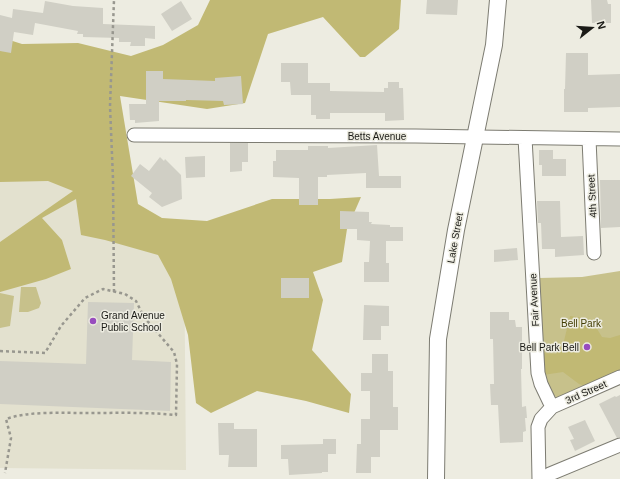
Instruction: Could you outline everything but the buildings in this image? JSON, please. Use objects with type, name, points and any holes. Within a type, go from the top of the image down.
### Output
[{"type":"street","name":"Lake Street","points":[[436,479],[438,339],[456,230],[494,45],[498,0]]},
{"type":"street","name":"Betts Avenue","points":[[134,135],[475,137],[620,140]]},
{"type":"street","name":"Fair Avenue","points":[[526,138],[538,373],[541,384],[552,407]]},
{"type":"street","name":"4th Street","points":[[589,139],[594,253]]},
{"type":"street","name":"3rd Street","points":[[552,407],[620,377]]},
{"type":"street","points":[[539,479],[538,427],[541,419],[552,407]]},
{"type":"street","points":[[544,479],[550,474],[620,445]]},
{"type":"path","points":[[114,0],[110,106],[113,179],[114,292]]},
{"type":"path","points":[[0,351],[45,353],[61,326],[85,298],[103,289],[124,294],[136,301],[144,317],[174,352],[177,364],[176,415],[153,412],[83,413],[16,416],[6,419],[11,438],[5,473]]},
{"type":"shaded area","name":"Grand Avenue Public School","points":[[0,120],[119,234],[184,238],[186,470],[0,468]]},
{"type":"green space","points":[[210,0],[401,0],[399,29],[365,57],[360,57],[323,17],[268,34],[245,103],[207,109],[120,96],[138,204],[162,218],[207,221],[272,199],[330,199],[361,197],[347,229],[342,262],[313,272],[323,300],[312,350],[351,394],[349,413],[306,401],[257,391],[211,413],[196,403],[188,335],[171,279],[158,255],[81,235],[76,199],[42,218],[62,240],[71,269],[46,279],[0,292],[0,242],[73,191],[48,181],[0,182],[0,37],[22,44],[78,43],[131,56],[163,45],[198,25]]},
{"type":"green space","name":"Bell Park","points":[[620,271],[620,372],[567,397],[556,397],[550,393],[543,375],[539,278],[582,277]]},
{"type":"green space","points":[[21,287],[36,287],[41,303],[39,308],[28,312],[19,312]]},
{"type":"green space","points":[[0,293],[14,296],[10,326],[0,328]]},
{"type":"green space","points":[[570,316],[591,319],[602,337],[610,338],[620,335],[620,372],[588,387],[579,384],[563,372],[543,375],[542,353],[556,354],[563,345]]},
{"type":"place","name":"Grand Avenue Public School","points":[[93,321]]},
{"type":"place","name":"Bell Park Bell","points":[[587,347]]}]
